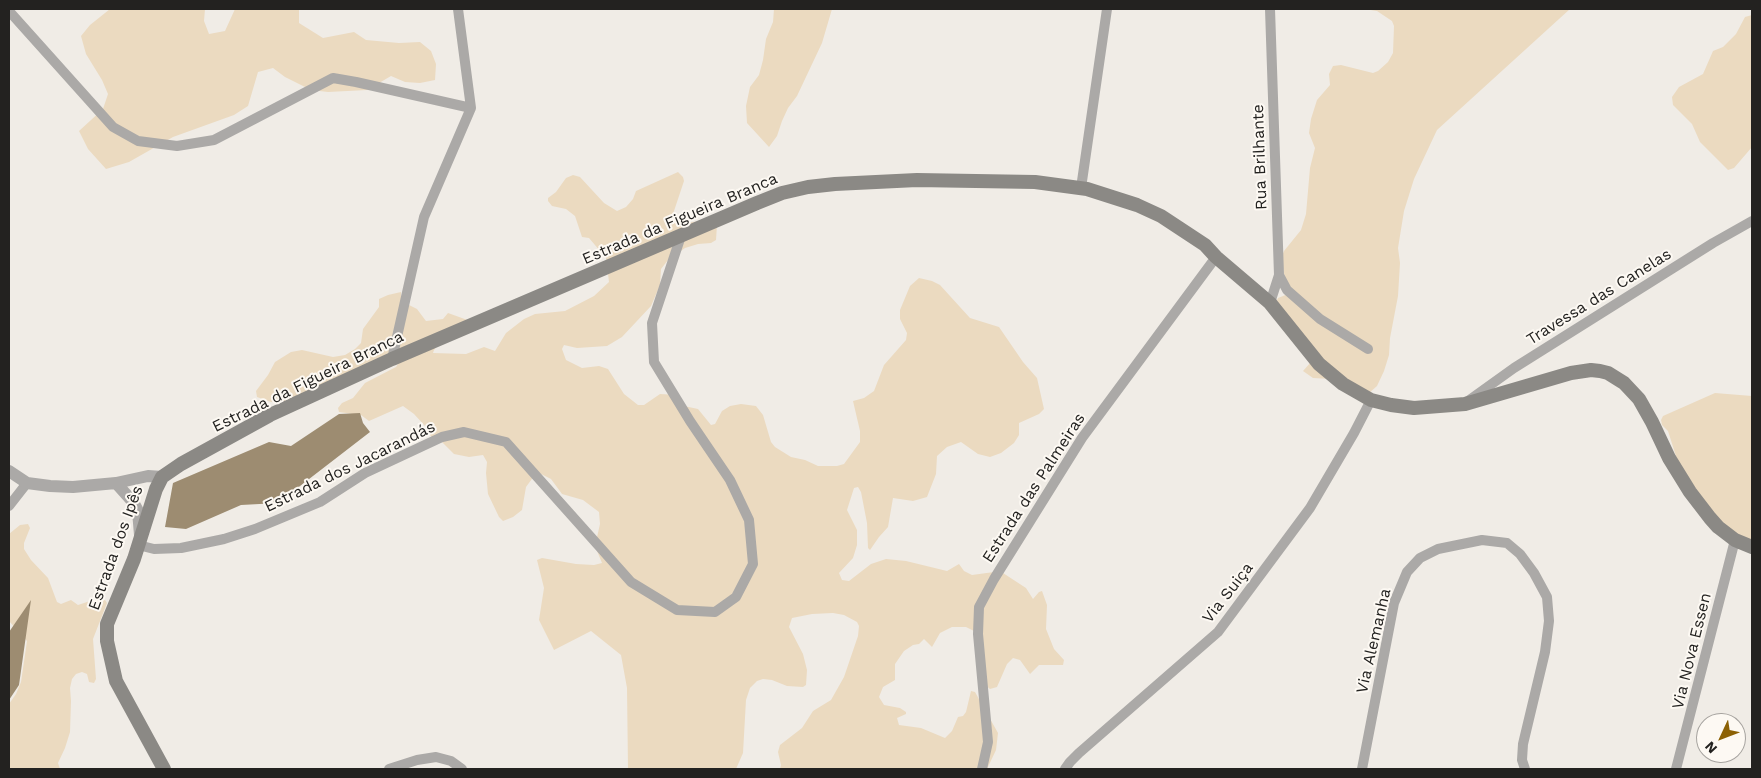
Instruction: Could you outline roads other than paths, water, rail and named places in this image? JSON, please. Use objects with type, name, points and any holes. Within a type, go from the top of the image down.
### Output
[{"type":"main road","name":"Estrada da Figueira Branca","points":[[162,477],[181,464],[270,416],[392,360],[782,193],[808,187],[835,184],[918,180],[1035,182],[1081,188],[1112,196],[1161,216],[1204,245],[1216,258],[1270,303],[1320,364],[1343,384],[1371,400],[1391,406],[1414,408],[1465,404],[1571,373],[1591,370],[1600,370],[1608,373],[1624,383],[1639,399],[1669,458],[1690,492],[1718,527],[1735,540],[1752,547]]},
{"type":"main road","name":"Estrada dos Ipês","points":[[162,477],[107,624],[107,641],[116,681],[164,769]]},
{"type":"street","points":[[392,360],[424,217],[471,108],[458,9]]},
{"type":"street","points":[[1081,188],[1108,9]]},
{"type":"street","name":"Rua Brilhante","points":[[1270,9],[1279,275],[1270,303]]},
{"type":"street","points":[[9,11],[112,128],[138,141],[177,146],[214,140],[333,78],[471,108]]},
{"type":"street","name":"Travessa das Canelas","points":[[1465,404],[1514,368],[1713,243],[1752,221]]},
{"type":"street","name":"Estrada dos Jacarandás","points":[[139,542],[154,549],[181,548],[224,540],[320,502],[365,473],[442,437],[464,432],[506,442],[631,582],[677,610],[715,612],[736,597],[754,564],[748,520],[730,480],[690,421],[654,362],[652,323],[681,236]]},
{"type":"street","name":"Estrada das Palmeiras","points":[[982,769],[988,742],[978,634],[979,607],[994,579],[1082,438],[1216,258]]},
{"type":"street","points":[[1279,275],[1287,290],[1320,319],[1368,349]]},
{"type":"street","name":"Via Suiça","points":[[1065,769],[1079,753],[1218,632],[1238,608],[1310,508],[1371,400]]},
{"type":"street","points":[[9,471],[27,483],[73,488],[116,483],[148,476],[162,477]]},
{"type":"street","points":[[9,506],[27,483]]},
{"type":"street","points":[[116,483],[133,502],[140,516],[139,542]]},
{"type":"street","name":"Via Alemanha","points":[[1362,769],[1394,603],[1407,572],[1420,558],[1438,550],[1482,540],[1507,543],[1520,554],[1534,573],[1547,597],[1549,621],[1545,652],[1523,744],[1522,760],[1524,769]]},
{"type":"street","name":"Via Nova Essen","points":[[1676,769],[1735,540]]},
{"type":"street","points":[[389,769],[417,760],[436,757],[451,761],[462,769]]}]
